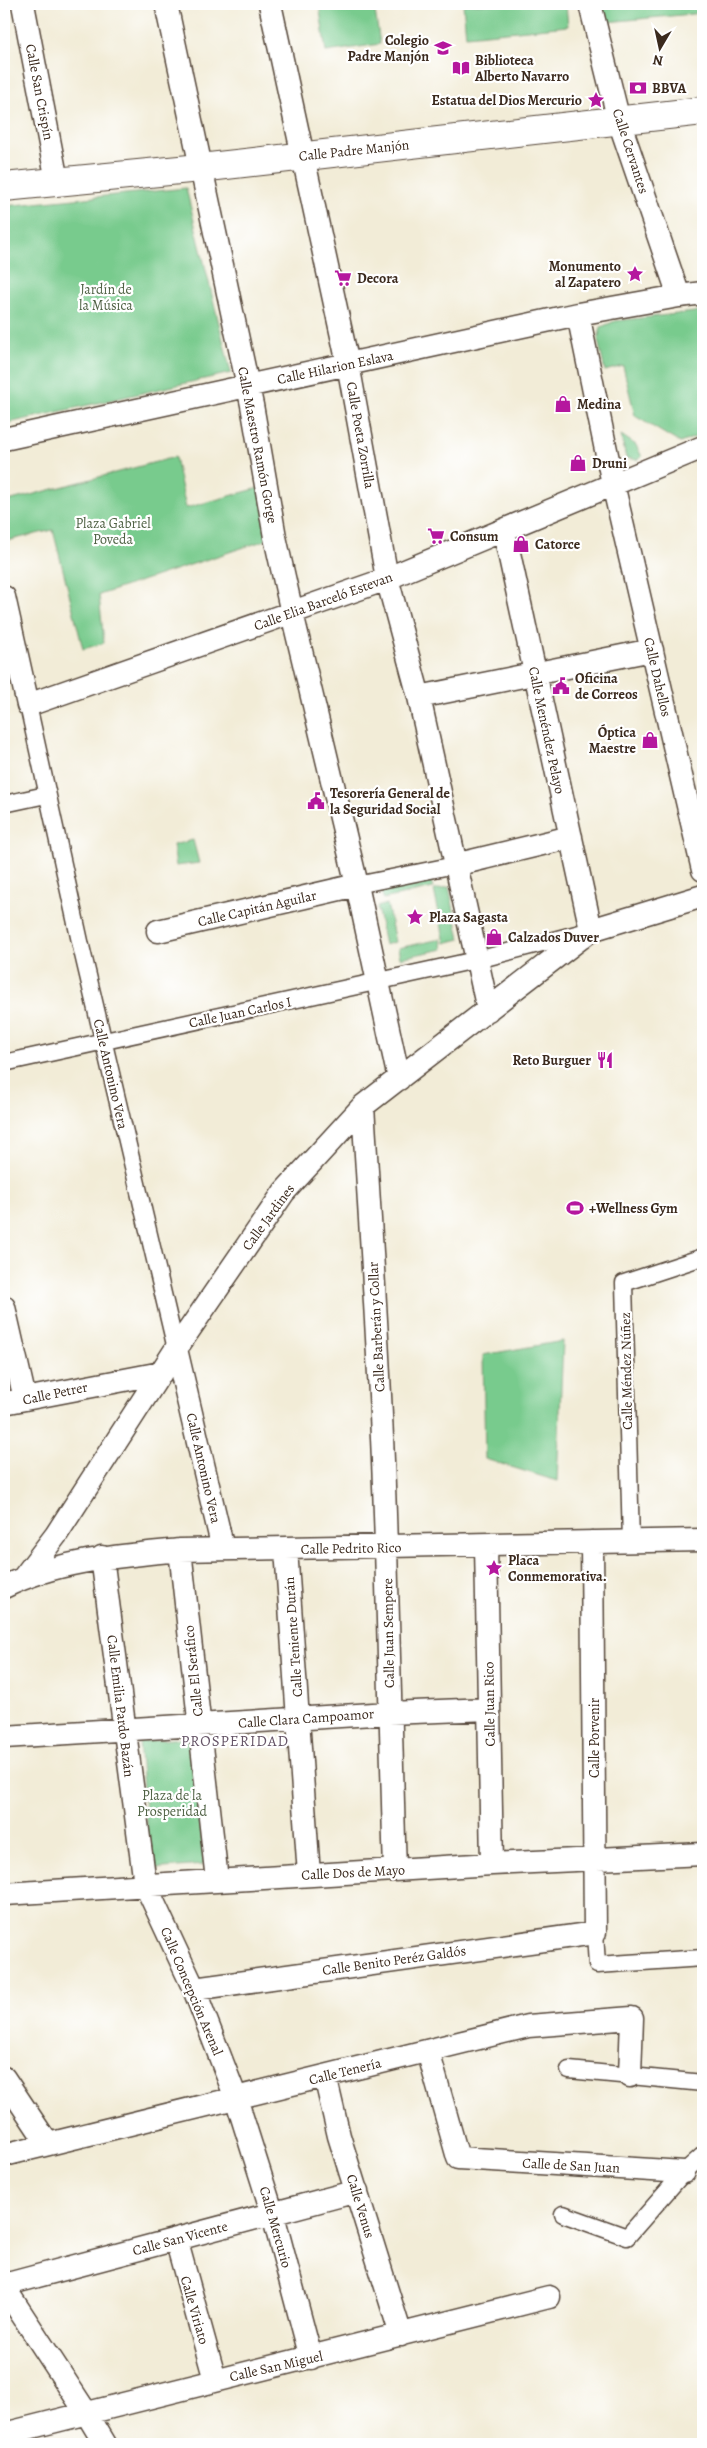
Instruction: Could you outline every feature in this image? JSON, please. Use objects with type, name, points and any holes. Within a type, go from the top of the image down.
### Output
[{"type":"street","name":"Calle San Crispín","points":[[23,4],[57,181]]},
{"type":"street","name":"Calle Maestro Ramón Gorge","points":[[166,4],[248,385],[292,613],[356,885]]},
{"type":"street","name":"Calle Poeta Zorrilla","points":[[270,4],[348,364],[387,578],[419,697],[455,865]]},
{"type":"street","name":"Calle Cervantes","points":[[590,4],[619,121],[679,296]]},
{"type":"street","name":"Calle Padre Manjón","points":[[4,187],[200,168],[703,111]]},
{"type":"street","name":"Calle Hilarion Eslava","points":[[4,439],[578,314],[703,293]]},
{"type":"street","name":"Calle Dahellos","points":[[578,314],[613,484],[703,870]]},
{"type":"street","name":"Calle Elia Barceló Estevan","points":[[28,705],[387,578],[703,447]]},
{"type":"street","name":"Calle Menéndez Pelayo","points":[[504,530],[591,930]]},
{"type":"street","name":"Calle Antonino Vera","points":[[4,597],[46,795],[223,1550]]},
{"type":"street","points":[[419,697],[652,650]]},
{"type":"street","points":[[4,804],[46,795]]},
{"type":"street","points":[[399,1079],[356,885],[455,865],[571,837]]},
{"type":"street","points":[[455,865],[488,1010]]},
{"type":"street","name":"Calle Capitán Aguilar","points":[[158,930],[356,885]]},
{"type":"street","name":"Calle Jardines","points":[[476,959],[591,930],[703,896]]},
{"type":"street","name":"Calle Jardines","points":[[24,1577],[56,1534],[176,1349],[284,1192],[363,1106],[591,930]]},
{"type":"street","name":"Calle Juan Carlos I","points":[[4,1063],[476,959]]},
{"type":"street","name":"Calle Barberán y Collar","points":[[363,1106],[376,1312],[386,1547]]},
{"type":"street","name":"Calle Méndez Núñez","points":[[631,1542],[624,1283],[703,1256]]},
{"type":"street","points":[[4,1307],[14,1401]]},
{"type":"street","name":"Calle Petrer","points":[[14,1401],[161,1372]]},
{"type":"street","name":"Calle Petrer","points":[[106,1382],[139,1405]]},
{"type":"street","name":"Calle Pedrito Rico","points":[[4,1586],[24,1577],[102,1558],[180,1550],[703,1540]]},
{"type":"street","name":"Calle Porvenir","points":[[592,1542],[596,1933]]},
{"type":"street","name":"Calle Juan Rico","points":[[486,1545],[492,1864]]},
{"type":"street","name":"Calle Juan Sempere","points":[[386,1547],[389,1713],[395,1869]]},
{"type":"street","name":"Calle Teniente Durán","points":[[286,1549],[310,1875]]},
{"type":"street","name":"Calle El Seráfico","points":[[180,1550],[217,1880]]},
{"type":"street","name":"Calle Emilia Pardo Bazán","points":[[102,1558],[145,1884]]},
{"type":"street","name":"Calle Clara Campoamor","points":[[4,1737],[389,1713],[489,1709]]},
{"type":"street","name":"Calle Dos de Mayo","points":[[4,1894],[395,1869],[703,1854]]},
{"type":"street","name":"Calle Concepción Arenal","points":[[145,1884],[194,1989],[236,2098]]},
{"type":"street","points":[[596,1933],[596,1965],[703,1958]]},
{"type":"street","name":"Calle Benito Peréz Galdós","points":[[194,1989],[596,1933]]},
{"type":"street","name":"Calle Tenería","points":[[4,2155],[528,2026],[632,2018],[630,2076]]},
{"type":"street","name":"Calle de San Juan","points":[[428,2051],[458,2158],[684,2172]]},
{"type":"street","points":[[569,2070],[703,2083]]},
{"type":"street","name":"Calle Venus","points":[[325,2076],[339,2136],[401,2335]]},
{"type":"street","points":[[4,2078],[48,2144]]},
{"type":"street","name":"Calle Mercurio","points":[[236,2098],[273,2214],[311,2358]]},
{"type":"street","points":[[563,2214],[626,2237],[684,2172],[703,2155]]},
{"type":"street","name":"Calle San Vicente","points":[[4,2286],[357,2191]]},
{"type":"street","name":"Calle Viriato","points":[[176,2239],[216,2380]]},
{"type":"street","points":[[4,2286],[105,2444]]},
{"type":"street","name":"Calle San Miguel","points":[[4,2434],[311,2358],[549,2296]]},
{"type":"green space","points":[[319,4],[374,4],[380,44],[326,52]]},
{"type":"green space","points":[[463,4],[566,4],[568,26],[466,36]]},
{"type":"green space","points":[[601,4],[703,4],[703,13],[607,22]]},
{"type":"green space","name":"Jardín de la Música","points":[[186,188],[231,373],[4,424],[4,206]]},
{"type":"green space","points":[[703,311],[703,434],[680,443],[635,416],[623,366],[605,371],[598,340],[601,327],[615,321]]},
{"type":"green space","points":[[621,435],[636,445],[642,457],[637,460],[626,458]]},
{"type":"green space","name":"Plaza Gabriel Poveda","points":[[175,457],[186,508],[266,486],[275,537],[99,595],[104,643],[83,649],[53,530],[6,541],[4,502]]},
{"type":"green space","points":[[193,840],[199,863],[176,866],[173,845]]},
{"type":"green space","points":[[430,877],[433,888],[383,899],[381,889]]},
{"type":"green space","points":[[449,887],[460,939],[445,943],[434,890]]},
{"type":"green space","points":[[387,904],[395,942],[385,945],[377,907]]},
{"type":"green space","points":[[441,939],[443,949],[400,958],[398,948]]},
{"type":"green space","points":[[563,1341],[557,1481],[485,1459],[483,1355]]},
{"type":"green space","name":"Plaza de la Prosperidad","points":[[193,1737],[204,1865],[150,1869],[139,1742]]},
{"type":"place","name":"Colegio Padre Manjón","points":[[443,48]]},
{"type":"place","name":"Biblioteca Alberto Navarro","points":[[461,68]]},
{"type":"place","name":"BBVA","points":[[638,88]]},
{"type":"place","name":"Estatua del Dios Mercurio","points":[[596,100]]},
{"type":"place","name":"Monumento al Zapatero","points":[[635,274]]},
{"type":"place","name":"Decora","points":[[343,278]]},
{"type":"place","name":"Medina","points":[[563,404]]},
{"type":"place","name":"Druni","points":[[578,463]]},
{"type":"place","name":"Consum","points":[[436,536]]},
{"type":"place","name":"Catorce","points":[[521,544]]},
{"type":"place","name":"Oficina de Correos","points":[[561,686]]},
{"type":"place","name":"Óptica Maestre","points":[[650,740]]},
{"type":"place","name":"Tesorería General de la Seguridad Social","points":[[316,801]]},
{"type":"place","name":"Plaza Sagasta","points":[[415,917]]},
{"type":"place","name":"Calzados Duver","points":[[494,937]]},
{"type":"place","name":"Reto Burguer","points":[[605,1060]]},
{"type":"place","name":"+Wellness Gym","points":[[575,1208]]},
{"type":"place","name":"Placa Conmemorativa.","points":[[494,1568]]},
{"type":"district","name":"PROSPERIDAD","points":[[235,1741]]}]
